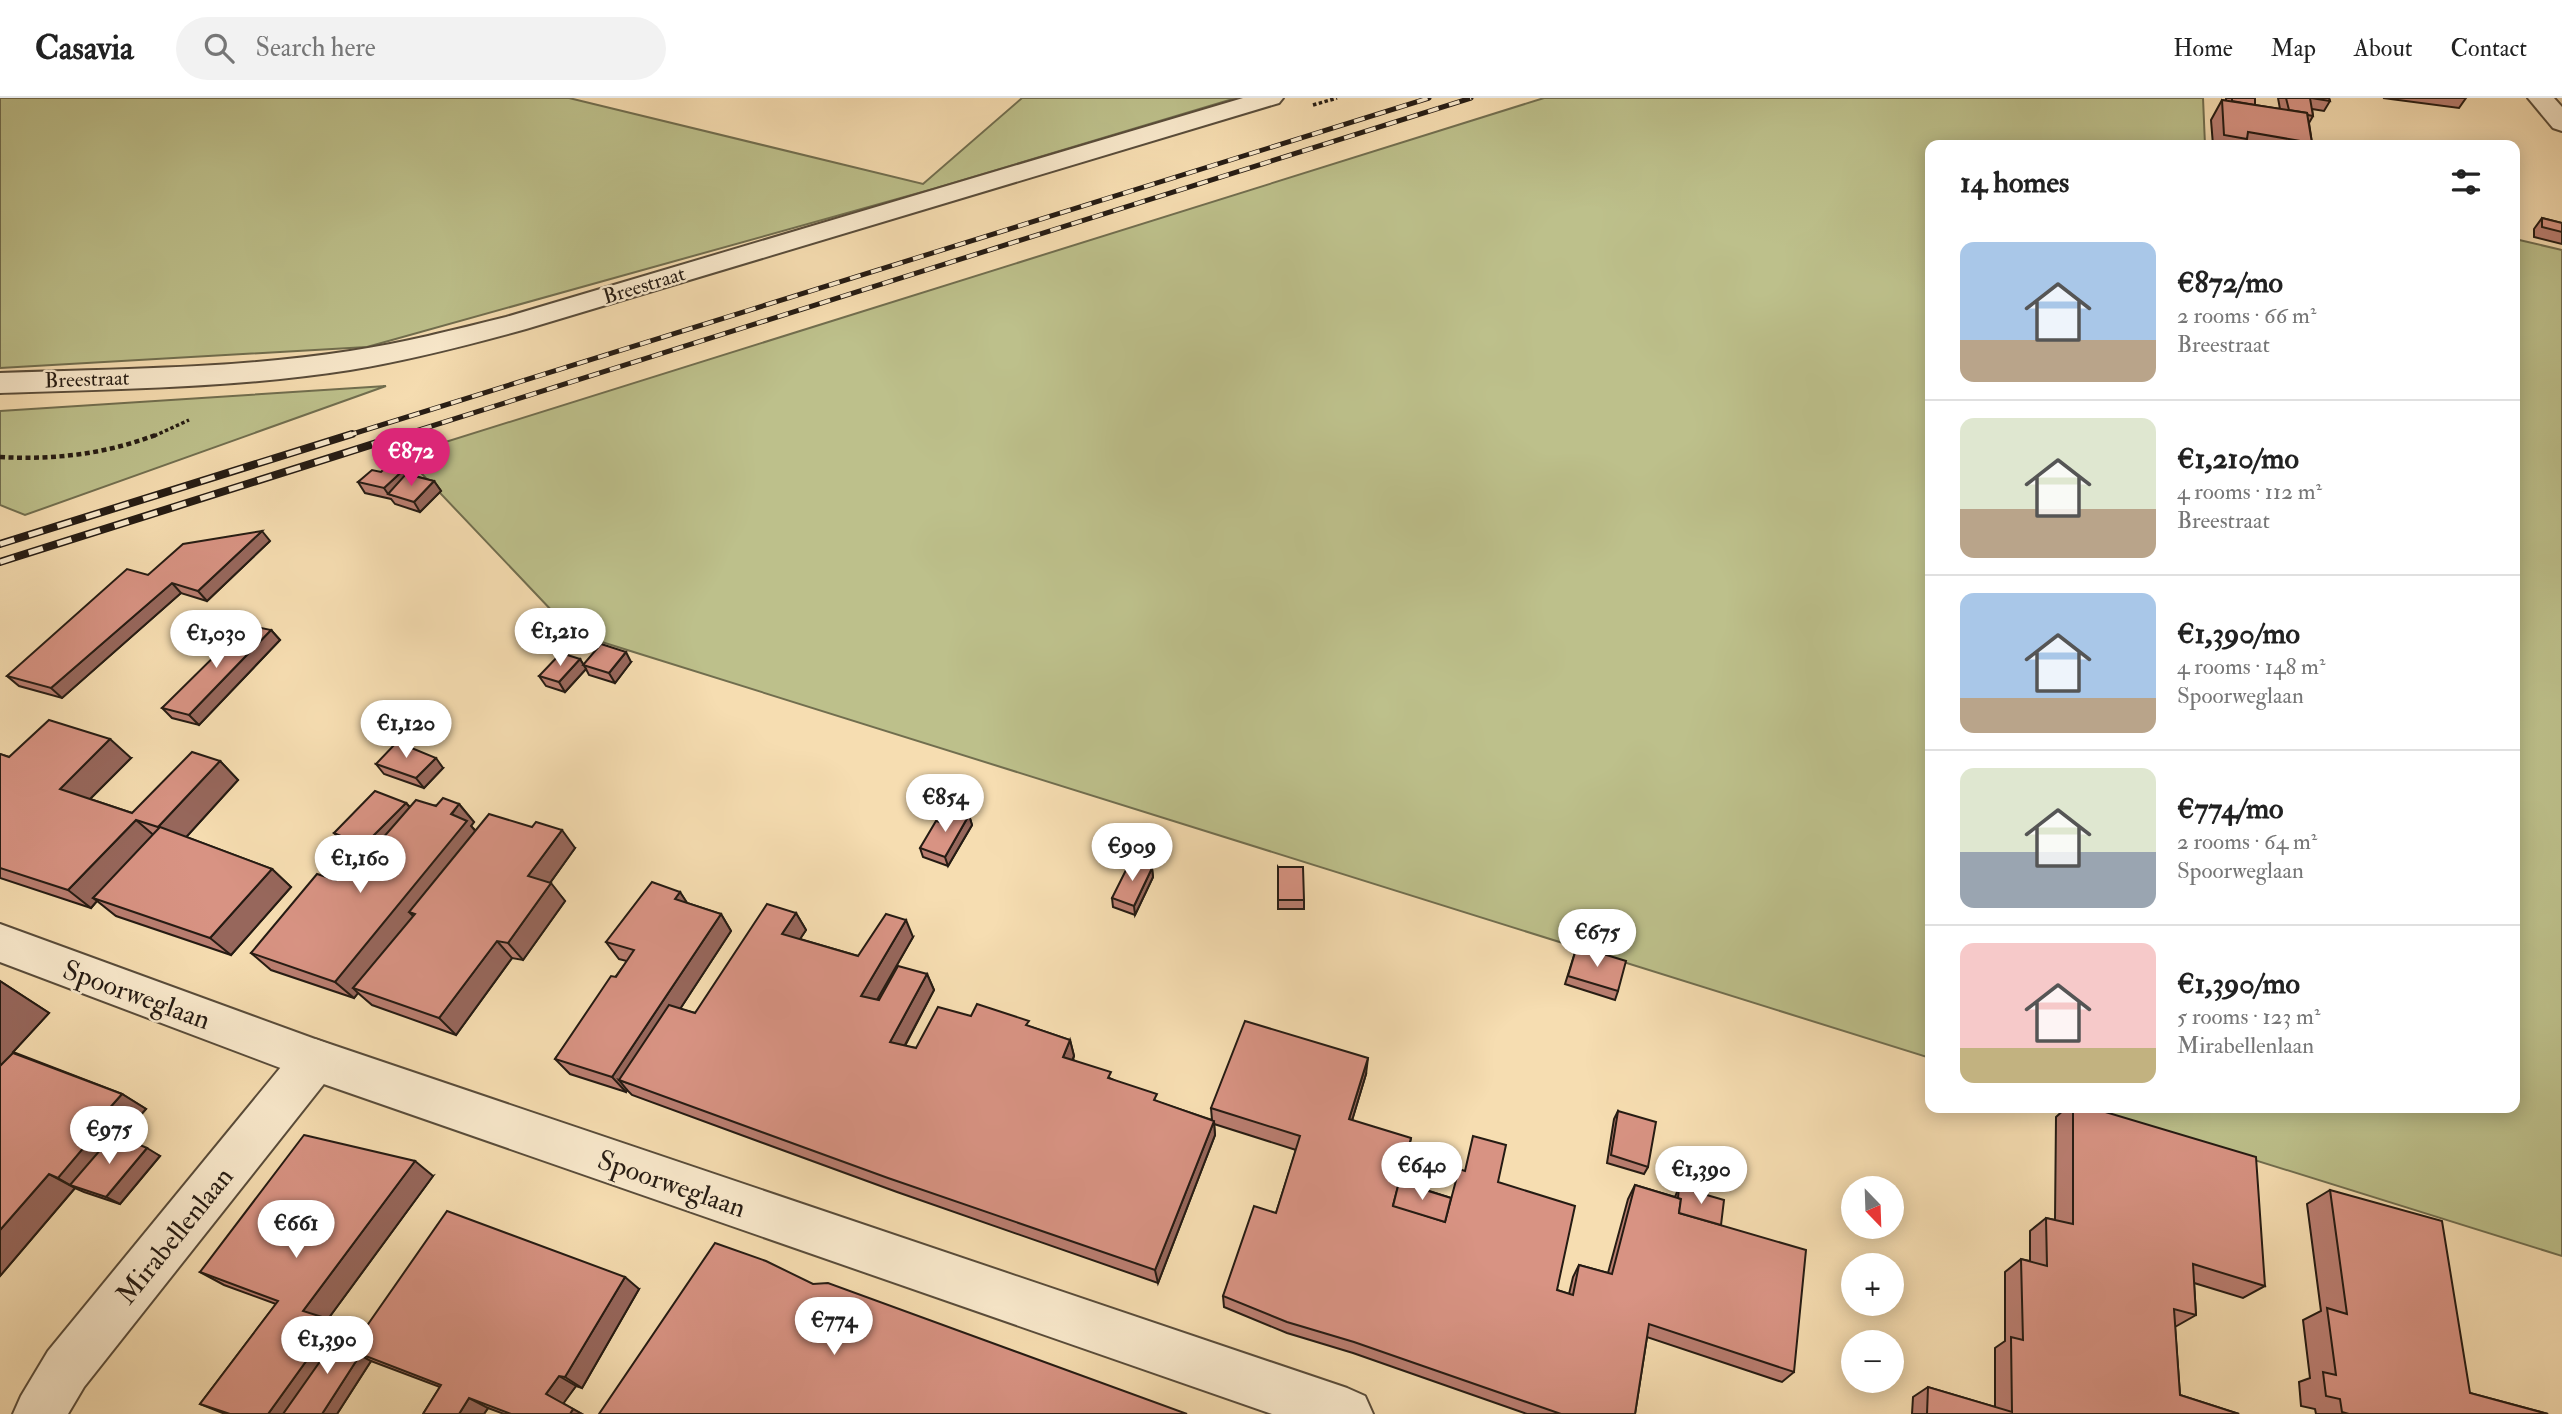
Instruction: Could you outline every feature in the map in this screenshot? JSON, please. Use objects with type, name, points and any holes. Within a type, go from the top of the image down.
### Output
[{"type":"street","name":"Breestraat","points":[[0,383],[235,373],[325,364],[424,347],[529,320],[1270,98]]},
{"type":"street","points":[[2541,98],[2562,123]]},
{"type":"street","name":"Spoorweglaan","points":[[0,943],[315,1060],[1347,1414]]},
{"type":"street","name":"Mirabellenlaan","points":[[39,1414],[66,1369],[315,1060]]},
{"type":"path","points":[[0,457],[25,460],[77,455],[132,443],[194,418]]},
{"type":"green space","points":[[0,98],[569,98],[923,184],[1022,98],[1236,98],[933,189],[367,347],[0,368]]},
{"type":"green space","points":[[1544,98],[2203,98],[2205,140],[1925,140],[1925,1056],[573,633],[404,455]]},
{"type":"green space","points":[[2520,240],[2562,250],[2562,1256],[2104,1113],[2520,1113]]},
{"type":"green space","points":[[386,386],[25,515],[0,505],[0,411]]},
{"type":"building","points":[[2232,98],[2255,98],[2255,105],[2232,101]]},
{"type":"building","points":[[2286,98],[2310,98],[2313,116],[2289,110]]},
{"type":"building","points":[[2222,100],[2307,113],[2312,140],[2295,140],[2248,132],[2247,139],[2224,135]]},
{"type":"building","points":[[2542,218],[2562,223],[2562,232],[2542,227]]},
{"type":"building","points":[[394,460],[410,464],[384,488],[358,482],[372,470],[381,472]]},
{"type":"building","points":[[406,474],[434,481],[414,502],[388,494]]},
{"type":"building","points":[[262,531],[198,591],[172,583],[51,688],[7,676],[127,569],[148,575],[183,544]]},
{"type":"building","points":[[246,625],[271,630],[189,715],[162,708]]},
{"type":"building","points":[[601,644],[626,652],[609,673],[583,665]]},
{"type":"building","points":[[561,653],[580,659],[559,682],[539,676]]},
{"type":"building","points":[[49,720],[110,739],[60,789],[132,813],[192,752],[220,761],[158,827],[136,820],[68,890],[0,868],[0,754],[9,757]]},
{"type":"building","points":[[397,742],[436,758],[416,778],[376,764]]},
{"type":"building","points":[[375,791],[406,803],[363,846],[334,833]]},
{"type":"building","points":[[443,798],[459,804],[451,814],[467,821],[335,982],[251,953],[317,874],[336,880],[376,837],[382,839],[416,800],[436,806]]},
{"type":"building","points":[[952,810],[969,815],[945,857],[920,848],[936,821],[944,823]]},
{"type":"building","points":[[489,814],[532,827],[536,822],[562,830],[528,876],[551,883],[508,943],[497,941],[439,1018],[353,988],[415,914],[409,912]]},
{"type":"building","points":[[160,827],[272,869],[210,938],[93,898]]},
{"type":"building","points":[[1131,860],[1152,868],[1134,906],[1112,898]]},
{"type":"building","points":[[1278,867],[1303,867],[1304,900],[1278,900]]},
{"type":"building","points":[[652,882],[680,892],[675,899],[721,914],[612,1077],[555,1059],[611,976],[616,977],[634,950],[606,942]]},
{"type":"building","points":[[767,904],[796,913],[782,934],[858,956],[886,914],[906,920],[861,996],[879,1000],[898,966],[927,974],[890,1042],[916,1048],[938,1007],[971,1016],[977,1004],[1029,1021],[1026,1025],[1070,1040],[1063,1057],[1111,1072],[1108,1078],[1157,1094],[1154,1100],[1214,1121],[1155,1270],[888,1178],[619,1080],[669,1005],[695,1013]]},
{"type":"building","points":[[1577,946],[1626,961],[1618,991],[1568,976]]},
{"type":"building","points":[[1245,1021],[1368,1058],[1349,1119],[1411,1138],[1393,1205],[1445,1222],[1459,1169],[1465,1171],[1473,1136],[1506,1145],[1498,1182],[1575,1206],[1557,1290],[1573,1295],[1579,1265],[1612,1274],[1635,1185],[1681,1199],[1679,1213],[1806,1250],[1794,1372],[1649,1324],[1635,1414],[1561,1414],[1354,1342],[1287,1322],[1223,1296],[1254,1206],[1276,1213],[1300,1136],[1211,1108]]},
{"type":"building","points":[[13,1053],[122,1094],[91,1129],[97,1132],[58,1178],[49,1174],[0,1230],[0,1066]]},
{"type":"building","points":[[1618,1111],[1656,1122],[1648,1167],[1611,1155]]},
{"type":"building","points":[[2073,1113],[2109,1113],[2256,1157],[2265,1286],[2193,1264],[2196,1315],[2174,1309],[2180,1395],[2239,1414],[1927,1414],[1928,1387],[2012,1412],[2011,1337],[2023,1340],[2021,1259],[2047,1266],[2046,1218],[2073,1224]]},
{"type":"building","points":[[114,1134],[147,1148],[106,1197],[70,1185]]},
{"type":"building","points":[[304,1135],[415,1161],[303,1311],[335,1321],[268,1414],[230,1414],[200,1404],[278,1301],[200,1272]]},
{"type":"building","points":[[1399,1182],[1451,1198],[1445,1222],[1393,1206]]},
{"type":"building","points":[[1679,1187],[1724,1200],[1721,1225],[1679,1213]]},
{"type":"building","points":[[2330,1190],[2442,1221],[2470,1393],[2548,1414],[2349,1414],[2342,1412],[2340,1399],[2326,1396],[2323,1372],[2336,1375],[2327,1308],[2347,1314]]},
{"type":"building","points":[[447,1211],[625,1277],[565,1377],[559,1376],[546,1394],[573,1409],[570,1414],[511,1414],[469,1398],[459,1414],[423,1414],[441,1385],[350,1350]]},
{"type":"building","points":[[715,1243],[766,1261],[813,1284],[828,1283],[1187,1414],[599,1414]]},
{"type":"building","points":[[345,1326],[362,1332],[350,1350],[360,1355],[322,1414],[283,1414]]},
{"type":"railway","points":[[346,436],[1429,98]]},
{"type":"railway","points":[[400,436],[1471,98]]},
{"type":"railway","points":[[0,544],[352,434]]},
{"type":"railway","points":[[0,562],[405,434]]}]
